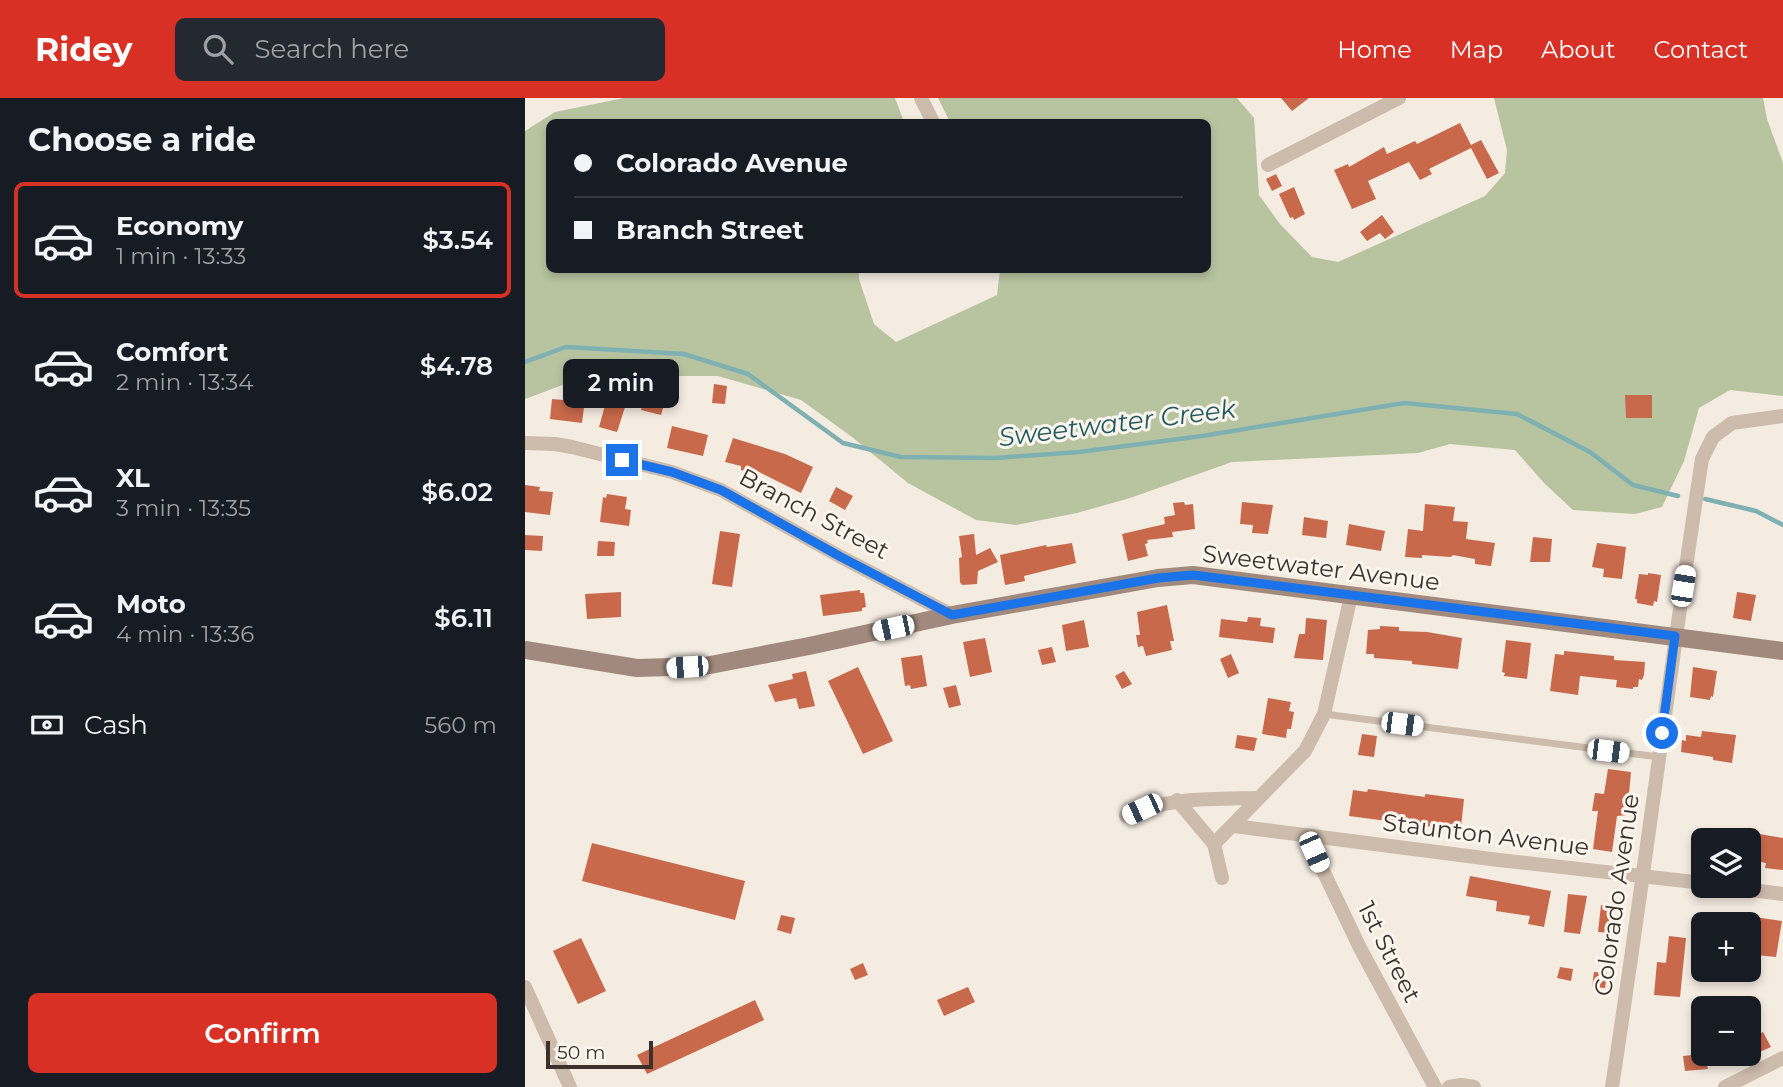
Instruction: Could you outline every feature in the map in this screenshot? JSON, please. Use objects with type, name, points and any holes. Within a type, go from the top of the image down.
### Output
[{"type":"street","points":[[921,98],[932,119]]},
{"type":"street","points":[[1268,165],[1399,98]]},
{"type":"street","name":"Colorado Avenue","points":[[1612,1087],[1702,459],[1713,437],[1732,424],[1783,416]]},
{"type":"street","name":"Branch Street","points":[[525,443],[563,445],[705,483],[952,615]]},
{"type":"street","name":"Sweetwater Avenue","points":[[525,650],[637,668],[705,666],[952,615],[1175,576],[1212,576],[1783,651]]},
{"type":"street","points":[[1214,844],[1305,751],[1325,714],[1351,596]]},
{"type":"street","points":[[1126,817],[1142,809],[1177,800],[1257,798]]},
{"type":"street","points":[[1177,800],[1214,844],[1222,878]]},
{"type":"street","name":"Staunton Avenue","points":[[1234,826],[1307,837],[1691,881]]},
{"type":"street","name":"1st Street","points":[[1307,837],[1360,948],[1434,1087]]},
{"type":"street","points":[[1761,891],[1783,894]]},
{"type":"street","points":[[525,987],[570,1087]]},
{"type":"street","points":[[1725,1087],[1783,1058]]},
{"type":"street","points":[[1449,1087],[1473,1087]]},
{"type":"lane","points":[[1325,714],[1659,757]]},
{"type":"green space","points":[[624,98],[895,98],[903,119],[546,119],[546,273],[859,273],[874,324],[896,342],[997,295],[1000,273],[1211,273],[1211,119],[948,119],[938,98],[1237,98],[1254,118],[1259,195],[1280,224],[1312,257],[1338,262],[1485,196],[1505,173],[1507,150],[1494,98],[1763,98],[1767,119],[1783,163],[1783,396],[1730,390],[1699,408],[1684,461],[1662,507],[1635,514],[1573,510],[1515,450],[1450,444],[1418,453],[1232,462],[1130,498],[1077,513],[1016,525],[976,520],[908,483],[801,400],[718,376],[633,376],[568,383],[525,399],[525,131],[555,112]]},
{"type":"building","points":[[1281,98],[1309,98],[1292,111]]},
{"type":"building","points":[[1460,123],[1471,145],[1481,140],[1499,173],[1487,179],[1471,148],[1429,169],[1432,174],[1420,180],[1409,162],[1368,181],[1376,199],[1352,209],[1334,170],[1348,164],[1349,167],[1384,147],[1387,154],[1415,141],[1417,144]]},
{"type":"building","points":[[1276,174],[1282,186],[1272,191],[1266,179]]},
{"type":"building","points":[[1294,187],[1305,214],[1294,220],[1293,217],[1290,218],[1279,194]]},
{"type":"building","points":[[1382,215],[1394,232],[1385,239],[1380,233],[1367,241],[1360,232]]},
{"type":"building","points":[[714,384],[727,386],[725,404],[712,403]]},
{"type":"building","points":[[564,390],[582,390],[581,399],[585,399],[582,423],[550,419],[552,399],[563,400]]},
{"type":"building","points":[[646,390],[667,395],[661,415],[641,410]]},
{"type":"building","points":[[1625,395],[1652,395],[1652,418],[1626,418]]},
{"type":"building","points":[[610,399],[626,404],[617,432],[599,427],[606,402],[609,403]]},
{"type":"building","points":[[672,426],[708,435],[703,456],[667,448]]},
{"type":"building","points":[[733,438],[785,454],[813,467],[801,493],[757,471],[755,474],[741,470],[741,466],[725,462]]},
{"type":"building","points":[[525,485],[540,487],[539,491],[553,492],[550,515],[525,512]]},
{"type":"building","points":[[836,487],[853,496],[845,510],[829,501]]},
{"type":"building","points":[[607,494],[627,497],[625,509],[631,510],[629,526],[600,522],[603,497],[606,498]]},
{"type":"building","points":[[1184,502],[1185,505],[1193,504],[1195,529],[1172,532],[1173,537],[1147,540],[1148,543],[1145,544],[1148,556],[1128,561],[1122,534],[1165,524],[1164,517],[1175,515],[1173,503]]},
{"type":"building","points":[[1242,502],[1273,505],[1268,534],[1252,533],[1253,525],[1240,524]]},
{"type":"building","points":[[1425,504],[1455,507],[1453,521],[1468,522],[1466,539],[1495,543],[1491,566],[1475,564],[1475,559],[1453,555],[1405,557],[1408,529],[1423,531]]},
{"type":"building","points":[[1304,517],[1328,521],[1326,538],[1302,535]]},
{"type":"building","points":[[1349,524],[1385,531],[1381,551],[1346,545]]},
{"type":"building","points":[[720,531],[740,534],[732,587],[712,584]]},
{"type":"building","points":[[974,534],[976,555],[990,548],[998,562],[978,571],[977,584],[962,585],[959,536]]},
{"type":"building","points":[[525,535],[543,536],[542,551],[525,550]]},
{"type":"building","points":[[1533,537],[1552,539],[1550,562],[1530,562]]},
{"type":"building","points":[[598,541],[615,542],[614,556],[597,556]]},
{"type":"building","points":[[1072,543],[1076,563],[1024,576],[1025,581],[1005,585],[1000,555],[1046,545]]},
{"type":"building","points":[[1597,543],[1626,547],[1622,579],[1603,577],[1604,569],[1592,567]]},
{"type":"building","points":[[1639,574],[1661,575],[1657,602],[1654,601],[1653,606],[1637,603],[1635,599]]},
{"type":"building","points":[[860,590],[860,593],[864,593],[866,607],[862,608],[862,611],[823,616],[820,595]]},
{"type":"building","points":[[621,592],[621,617],[587,619],[585,594]]},
{"type":"building","points":[[1737,592],[1756,595],[1751,621],[1733,618]]},
{"type":"building","points":[[1167,605],[1174,641],[1170,641],[1172,650],[1146,656],[1143,646],[1138,647],[1136,635],[1140,635],[1137,612]]},
{"type":"building","points":[[1248,617],[1261,618],[1260,626],[1275,628],[1273,643],[1219,637],[1221,619],[1247,622]]},
{"type":"building","points":[[1306,618],[1327,620],[1323,660],[1294,658],[1299,634],[1305,634]]},
{"type":"building","points":[[1084,620],[1089,647],[1066,651],[1062,625]]},
{"type":"building","points":[[1380,626],[1399,627],[1399,631],[1462,638],[1458,669],[1374,658],[1374,654],[1366,654],[1368,630],[1380,629]]},
{"type":"building","points":[[985,638],[992,672],[970,677],[963,642]]},
{"type":"building","points":[[1506,640],[1531,643],[1527,679],[1504,676],[1505,673],[1502,672]]},
{"type":"building","points":[[1052,647],[1056,662],[1042,665],[1038,650]]},
{"type":"building","points":[[1564,651],[1614,656],[1614,660],[1645,662],[1644,675],[1642,680],[1639,679],[1638,687],[1633,689],[1616,687],[1617,680],[1580,676],[1578,695],[1550,691],[1555,654],[1564,655]]},
{"type":"building","points":[[1231,654],[1239,673],[1228,678],[1220,659]]},
{"type":"building","points":[[922,655],[927,686],[911,689],[910,685],[905,686],[901,658]]},
{"type":"building","points":[[858,667],[893,741],[863,754],[828,681]]},
{"type":"building","points":[[1693,667],[1717,671],[1713,697],[1711,696],[1710,700],[1690,697]]},
{"type":"building","points":[[806,671],[815,706],[799,709],[796,698],[775,702],[768,685],[793,679],[792,674]]},
{"type":"building","points":[[1124,671],[1132,684],[1122,689],[1115,676]]},
{"type":"building","points":[[956,685],[961,705],[949,708],[943,688]]},
{"type":"building","points":[[1268,698],[1291,702],[1289,711],[1294,712],[1291,729],[1287,729],[1286,738],[1262,734]]},
{"type":"building","points":[[1702,731],[1736,735],[1732,763],[1681,752],[1682,740],[1686,741],[1686,735],[1701,737]]},
{"type":"building","points":[[1362,734],[1377,736],[1374,757],[1358,755]]},
{"type":"building","points":[[1237,735],[1257,738],[1254,751],[1235,748]]},
{"type":"building","points":[[1608,769],[1631,772],[1627,815],[1617,816],[1612,852],[1593,849],[1598,811],[1592,811],[1595,793],[1604,794]]},
{"type":"building","points":[[1368,789],[1464,799],[1461,827],[1457,826],[1456,830],[1349,816],[1353,790],[1367,792]]},
{"type":"building","points":[[1761,834],[1783,838],[1783,870],[1765,868],[1766,863],[1761,862]]},
{"type":"building","points":[[592,843],[745,881],[735,920],[582,881]]},
{"type":"building","points":[[1470,876],[1551,891],[1544,927],[1528,924],[1530,916],[1496,911],[1497,901],[1466,896]]},
{"type":"building","points":[[1568,894],[1587,896],[1580,934],[1564,932]]},
{"type":"building","points":[[1601,905],[1614,906],[1611,933],[1598,932]]},
{"type":"building","points":[[781,915],[795,918],[791,934],[777,930]]},
{"type":"building","points":[[1761,918],[1782,921],[1776,957],[1761,956]]},
{"type":"building","points":[[1669,936],[1686,938],[1680,997],[1654,995],[1657,962],[1666,963]]},
{"type":"building","points":[[581,938],[606,991],[578,1004],[553,951]]},
{"type":"building","points":[[863,963],[868,975],[855,980],[850,969]]},
{"type":"building","points":[[1560,967],[1573,969],[1571,981],[1557,978]]},
{"type":"building","points":[[1594,972],[1607,973],[1605,988],[1592,987]]},
{"type":"building","points":[[968,987],[975,1002],[944,1016],[937,1000]]},
{"type":"building","points":[[755,1000],[764,1020],[647,1074],[637,1055]]},
{"type":"building","points":[[1763,1032],[1771,1047],[1761,1051],[1761,1033]]},
{"type":"building","points":[[1691,1055],[1691,1066],[1707,1066],[1708,1069],[1685,1071],[1683,1056]]},
{"type":"waterway","name":"Sweetwater Creek","points":[[525,362],[566,347],[684,354],[748,374],[843,443],[901,457],[995,458],[1079,452],[1202,436],[1404,403],[1517,414],[1590,452],[1633,485],[1678,496]]},
{"type":"waterway","name":"Sweetwater Creek","points":[[1705,499],[1756,511],[1783,525]]},
{"type":"route","points":[[622,460],[672,472],[721,490],[952,615],[1158,578],[1193,575],[1675,636],[1662,733]]}]
